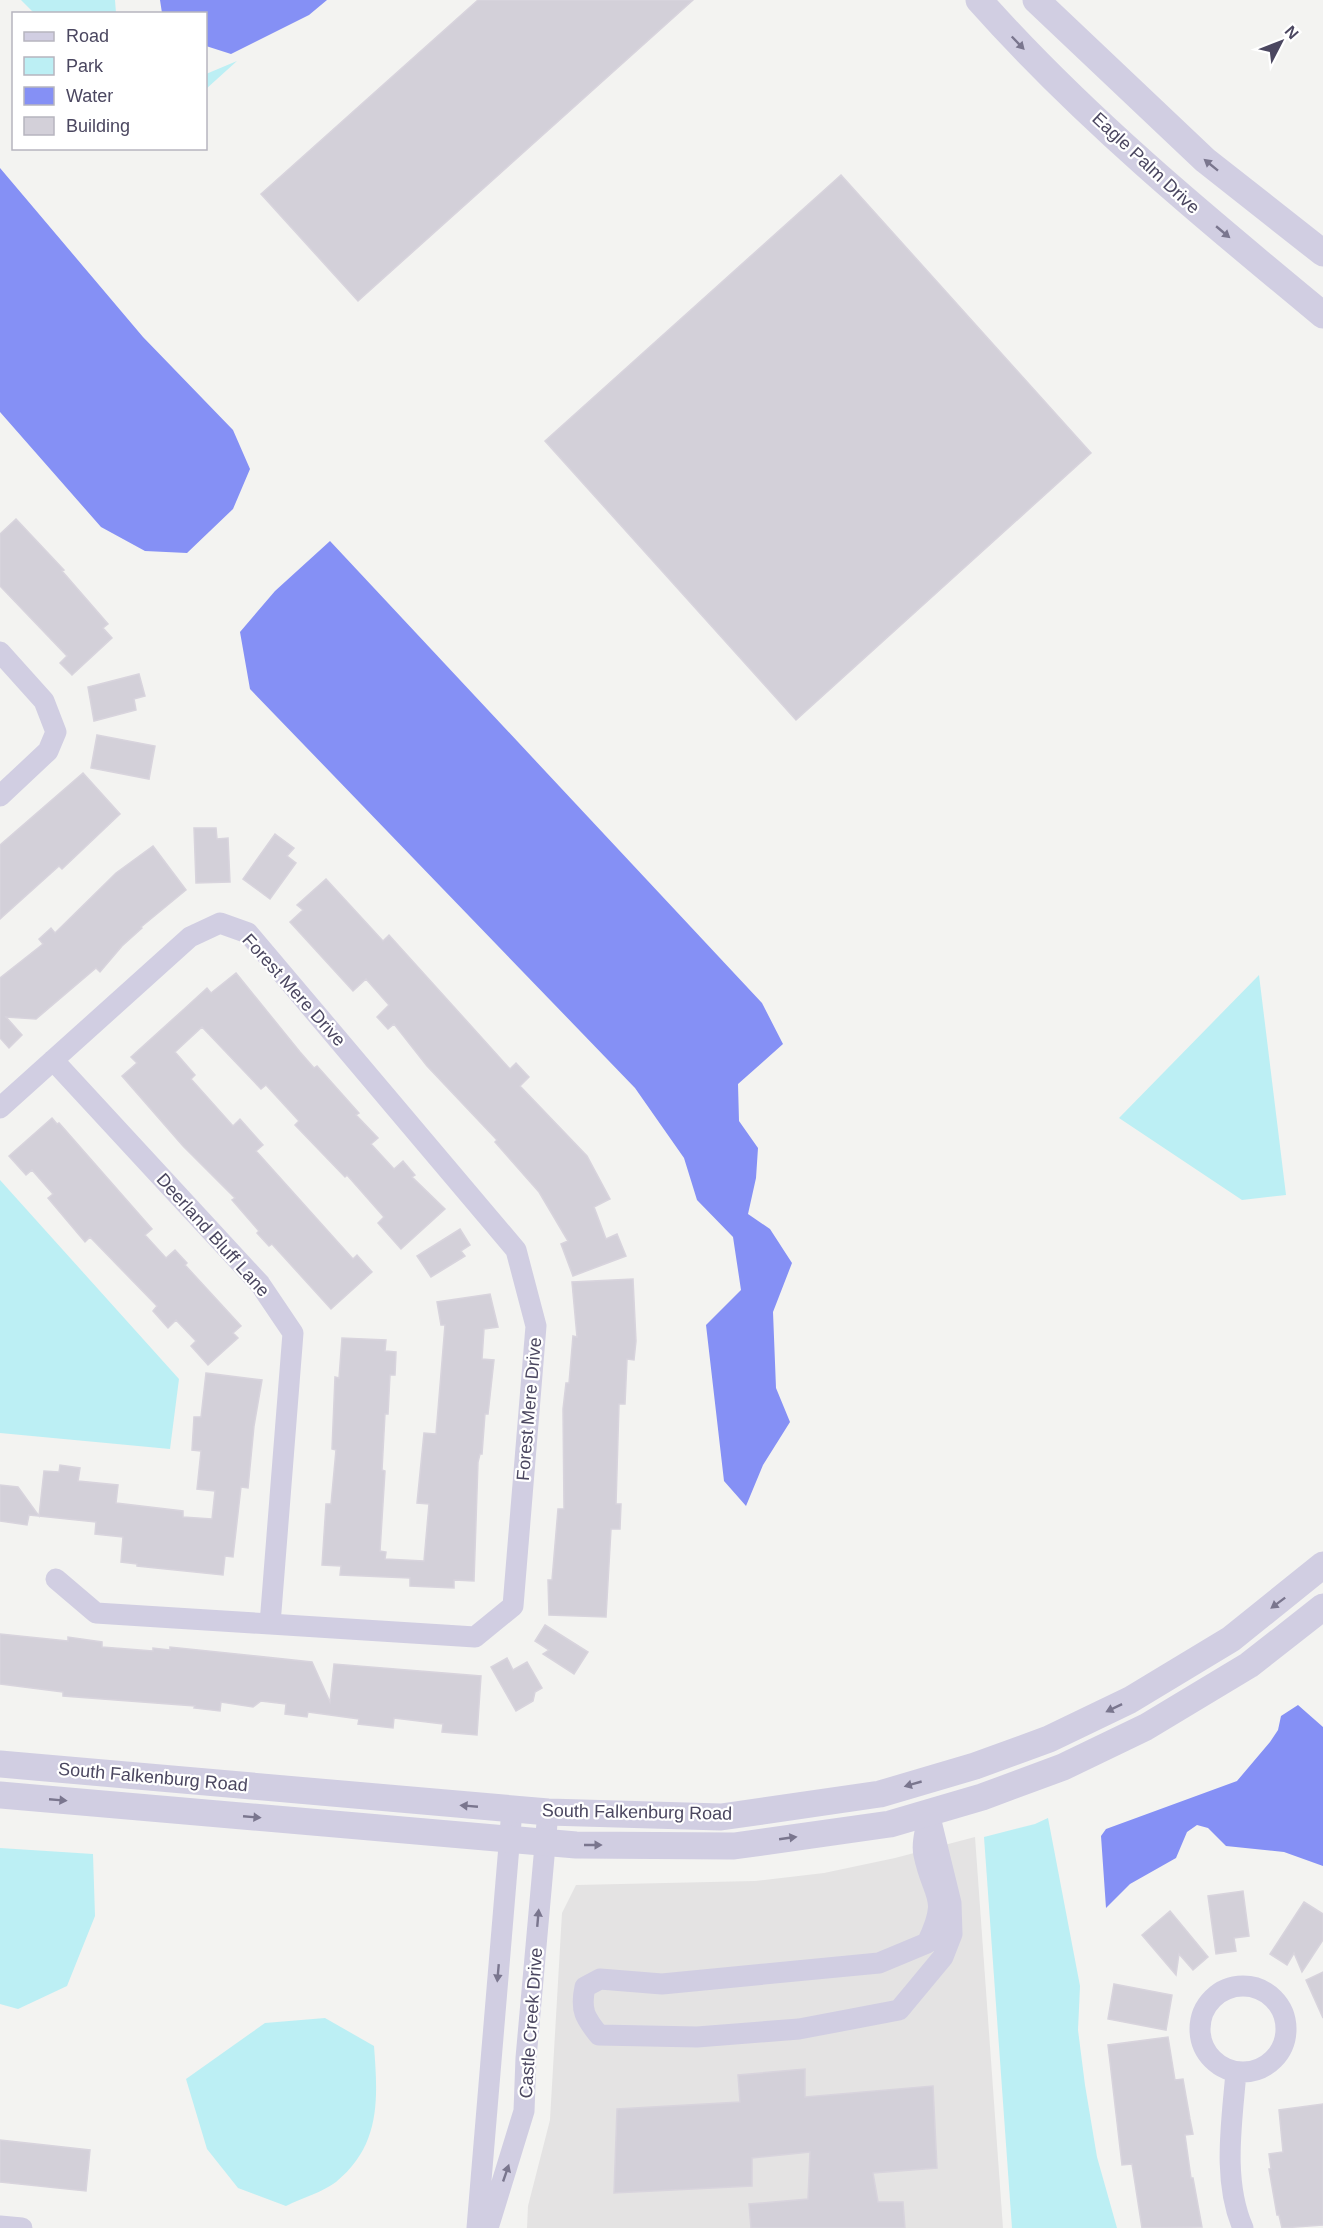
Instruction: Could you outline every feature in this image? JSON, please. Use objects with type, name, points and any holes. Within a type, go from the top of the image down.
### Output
[{"type":"street","name":"Eagle Palm Drive","points":[[979,0],[1018,44],[1179,196],[1323,315]]},
{"type":"street","points":[[1036,0],[1205,160],[1323,254]]},
{"type":"street","points":[[0,652],[44,701],[56,732],[48,751],[0,796]]},
{"type":"street","name":"Forest Mere Drive","points":[[0,1108],[190,937],[220,923],[248,933],[516,1250],[536,1326],[513,1606],[475,1637],[96,1613],[56,1579]]},
{"type":"street","name":"Deerland Bluff Lane","points":[[53,1060],[261,1284],[293,1333],[270,1624]]},
{"type":"street","name":"South Falkenburg Road","points":[[0,1764],[548,1812],[722,1817],[880,1794],[975,1766],[1049,1739],[1130,1700],[1231,1638],[1323,1565]]},
{"type":"street","name":"South Falkenburg Road","points":[[0,1795],[545,1843],[734,1846],[890,1824],[1063,1767],[1146,1727],[1249,1665],[1323,1607]]},
{"type":"street","points":[[929,1813],[951,1903],[952,1934],[943,1957],[899,2010],[885,2015],[799,2029],[698,2037],[599,2035],[585,2018],[581,2006],[585,1987],[600,1980],[662,1984],[704,1982],[879,1963],[927,1943],[938,1921],[940,1900],[923,1853],[929,1813],[934,1797],[946,1784],[1025,1756],[1049,1739]]},
{"type":"street","name":"Castle Creek Drive","points":[[477,2228],[512,1810]]},
{"type":"street","name":"Castle Creek Drive","points":[[488,2228],[524,2111],[526,2058],[548,1812]]},
{"type":"street","points":[[894,1958],[907,1966],[912,1977],[912,1994]]},
{"type":"street","points":[[1234,1987],[1249,1987],[1262,1991],[1273,1999],[1285,2023],[1285,2036],[1273,2060],[1250,2072],[1236,2072],[1222,2067],[1210,2058],[1203,2045],[1200,2030],[1202,2015],[1209,2002],[1220,1993],[1234,1987]]},
{"type":"street","points":[[1236,2072],[1230,2157],[1238,2217],[1242,2228]]},
{"type":"street","points":[[0,2226],[22,2228]]},
{"type":"shaded area","points":[[975,1837],[1003,2228],[527,2228],[528,2206],[550,2120],[562,1913],[576,1885],[755,1881],[824,1873],[895,1858]]},
{"type":"green space","points":[[21,0],[115,0],[116,12],[33,12]]},
{"type":"green space","points":[[237,61],[207,88],[207,74]]},
{"type":"green space","points":[[1259,975],[1286,1195],[1242,1200],[1119,1118]]},
{"type":"green space","points":[[0,1180],[179,1379],[170,1449],[0,1433]]},
{"type":"green space","points":[[1048,1818],[1080,1986],[1078,2030],[1097,2157],[1117,2228],[1012,2228],[984,1837],[1035,1824]]},
{"type":"green space","points":[[0,1848],[93,1854],[95,1916],[67,1986],[18,2009],[0,2004]]},
{"type":"green space","points":[[325,2018],[374,2046],[376,2103],[373,2120],[369,2137],[351,2168],[331,2186],[286,2206],[238,2188],[207,2149],[186,2079],[265,2023]]},
{"type":"water","points":[[160,0],[327,0],[309,15],[231,54],[207,46],[207,12],[162,12]]},
{"type":"water","points":[[0,168],[143,337],[233,430],[250,469],[233,509],[187,553],[145,551],[101,527],[0,412]]},
{"type":"water","points":[[330,541],[762,1003],[783,1044],[738,1084],[739,1121],[758,1148],[756,1178],[748,1214],[770,1229],[792,1263],[773,1312],[776,1388],[790,1422],[763,1465],[746,1506],[724,1481],[706,1325],[741,1290],[733,1237],[697,1200],[684,1158],[635,1088],[250,689],[240,632],[275,591]]},
{"type":"water","points":[[1298,1705],[1323,1727],[1323,1866],[1284,1852],[1226,1846],[1208,1828],[1197,1825],[1187,1832],[1176,1858],[1130,1884],[1106,1908],[1101,1836],[1106,1829],[1237,1781],[1270,1742],[1278,1730],[1281,1716]]},
{"type":"building","points":[[478,0],[693,0],[358,301],[261,194]]},
{"type":"building","points":[[841,175],[1091,453],[796,720],[545,441]]},
{"type":"building","points":[[16,519],[64,570],[62,571],[108,624],[103,628],[112,638],[72,675],[60,663],[67,656],[0,586],[0,534]]},
{"type":"building","points":[[139,674],[145,696],[134,699],[136,710],[94,721],[88,687]]},
{"type":"building","points":[[97,735],[155,746],[149,779],[91,768]]},
{"type":"building","points":[[83,773],[120,814],[62,869],[59,866],[0,919],[0,845]]},
{"type":"building","points":[[194,828],[216,828],[217,839],[228,838],[230,882],[196,883]]},
{"type":"building","points":[[275,834],[294,848],[287,856],[296,863],[270,899],[243,879]]},
{"type":"building","points":[[153,846],[186,890],[141,927],[100,972],[96,968],[36,1019],[6,1017],[22,1035],[9,1048],[0,1038],[0,978],[43,944],[39,939],[51,928],[55,933],[116,873]]},
{"type":"building","points":[[326,879],[383,941],[389,935],[510,1069],[516,1063],[529,1077],[520,1086],[587,1156],[610,1199],[594,1207],[606,1239],[617,1234],[626,1256],[573,1276],[561,1244],[568,1241],[539,1192],[495,1142],[497,1140],[427,1066],[394,1024],[388,1029],[377,1017],[389,1005],[366,979],[353,991],[290,922],[303,910],[297,905]]},
{"type":"building","points":[[236,973],[314,1068],[317,1066],[359,1113],[356,1115],[378,1138],[371,1144],[394,1169],[403,1161],[415,1175],[412,1177],[445,1209],[401,1249],[378,1223],[384,1217],[347,1175],[345,1177],[295,1125],[299,1121],[266,1085],[261,1089],[202,1027],[175,1052],[195,1075],[191,1079],[233,1126],[240,1119],[263,1145],[256,1151],[353,1259],[357,1255],[372,1272],[331,1309],[272,1244],[269,1246],[257,1233],[259,1231],[232,1200],[235,1198],[183,1146],[122,1076],[137,1063],[131,1057],[207,988],[211,993]]},
{"type":"building","points":[[52,1118],[57,1124],[59,1123],[152,1229],[145,1235],[166,1258],[175,1250],[187,1263],[185,1265],[241,1326],[233,1333],[238,1338],[208,1365],[191,1346],[196,1341],[176,1320],[168,1328],[153,1311],[157,1306],[90,1237],[85,1242],[48,1198],[53,1194],[32,1170],[26,1175],[9,1156]]},
{"type":"building","points":[[460,1229],[470,1245],[461,1251],[465,1256],[431,1277],[417,1256]]},
{"type":"building","points":[[633,1279],[636,1341],[634,1360],[627,1359],[625,1404],[619,1404],[616,1504],[621,1504],[620,1529],[611,1529],[606,1617],[549,1615],[548,1580],[552,1580],[558,1509],[564,1509],[563,1409],[566,1383],[569,1383],[573,1336],[577,1337],[572,1282]]},
{"type":"building","points":[[490,1294],[498,1327],[484,1329],[482,1359],[494,1360],[488,1414],[485,1414],[482,1454],[478,1462],[474,1581],[454,1580],[454,1588],[410,1586],[410,1578],[340,1575],[341,1566],[322,1565],[326,1504],[331,1504],[336,1450],[332,1449],[335,1377],[339,1378],[342,1338],[386,1340],[385,1351],[396,1352],[395,1375],[390,1375],[388,1414],[385,1414],[382,1470],[385,1471],[380,1551],[386,1552],[385,1559],[424,1561],[429,1504],[417,1503],[424,1433],[436,1434],[445,1325],[441,1325],[437,1302]]},
{"type":"building","points":[[206,1373],[262,1380],[254,1426],[248,1488],[241,1487],[233,1557],[225,1556],[223,1575],[137,1566],[137,1564],[121,1562],[123,1537],[95,1534],[96,1522],[29,1515],[27,1525],[0,1521],[0,1485],[18,1487],[39,1516],[44,1471],[59,1472],[60,1465],[80,1468],[78,1481],[118,1485],[116,1503],[183,1511],[183,1517],[212,1519],[215,1491],[197,1489],[201,1451],[192,1450],[194,1417],[201,1417]]},
{"type":"building","points":[[545,1625],[588,1652],[574,1674],[543,1654],[549,1650],[535,1641]]},
{"type":"building","points":[[0,1634],[68,1641],[68,1637],[102,1642],[102,1647],[153,1651],[153,1648],[170,1650],[170,1647],[312,1662],[330,1702],[334,1664],[481,1676],[477,1735],[442,1732],[443,1724],[394,1718],[393,1728],[358,1724],[359,1719],[308,1712],[307,1717],[285,1714],[286,1704],[261,1701],[253,1707],[221,1702],[220,1711],[194,1708],[195,1706],[63,1696],[63,1692],[0,1684]]},
{"type":"building","points":[[507,1658],[513,1670],[527,1662],[542,1688],[535,1692],[533,1701],[516,1711],[491,1667]]},
{"type":"building","points":[[1243,1891],[1249,1936],[1234,1938],[1236,1951],[1216,1954],[1208,1896]]},
{"type":"building","points":[[1304,1902],[1323,1914],[1323,1940],[1302,1972],[1294,1953],[1287,1965],[1270,1954]]},
{"type":"building","points":[[1170,1911],[1208,1957],[1193,1970],[1179,1954],[1176,1975],[1142,1935]]},
{"type":"building","points":[[1323,1972],[1323,2018],[1306,1980]]},
{"type":"building","points":[[1114,1984],[1172,1995],[1166,2030],[1108,2019]]},
{"type":"building","points":[[1168,2037],[1175,2080],[1183,2079],[1193,2134],[1185,2135],[1191,2178],[1193,2178],[1202,2227],[1142,2228],[1132,2164],[1122,2165],[1108,2045]]},
{"type":"building","points":[[805,2069],[805,2097],[933,2086],[937,2168],[873,2173],[878,2202],[903,2202],[905,2228],[751,2228],[749,2204],[808,2199],[810,2152],[752,2158],[752,2186],[614,2193],[617,2109],[740,2102],[738,2075]]},
{"type":"building","points":[[1323,2104],[1323,2225],[1282,2228],[1279,2215],[1277,2215],[1269,2169],[1271,2169],[1269,2154],[1283,2152],[1279,2110]]},
{"type":"building","points":[[0,2140],[90,2150],[86,2191],[0,2182]]}]
